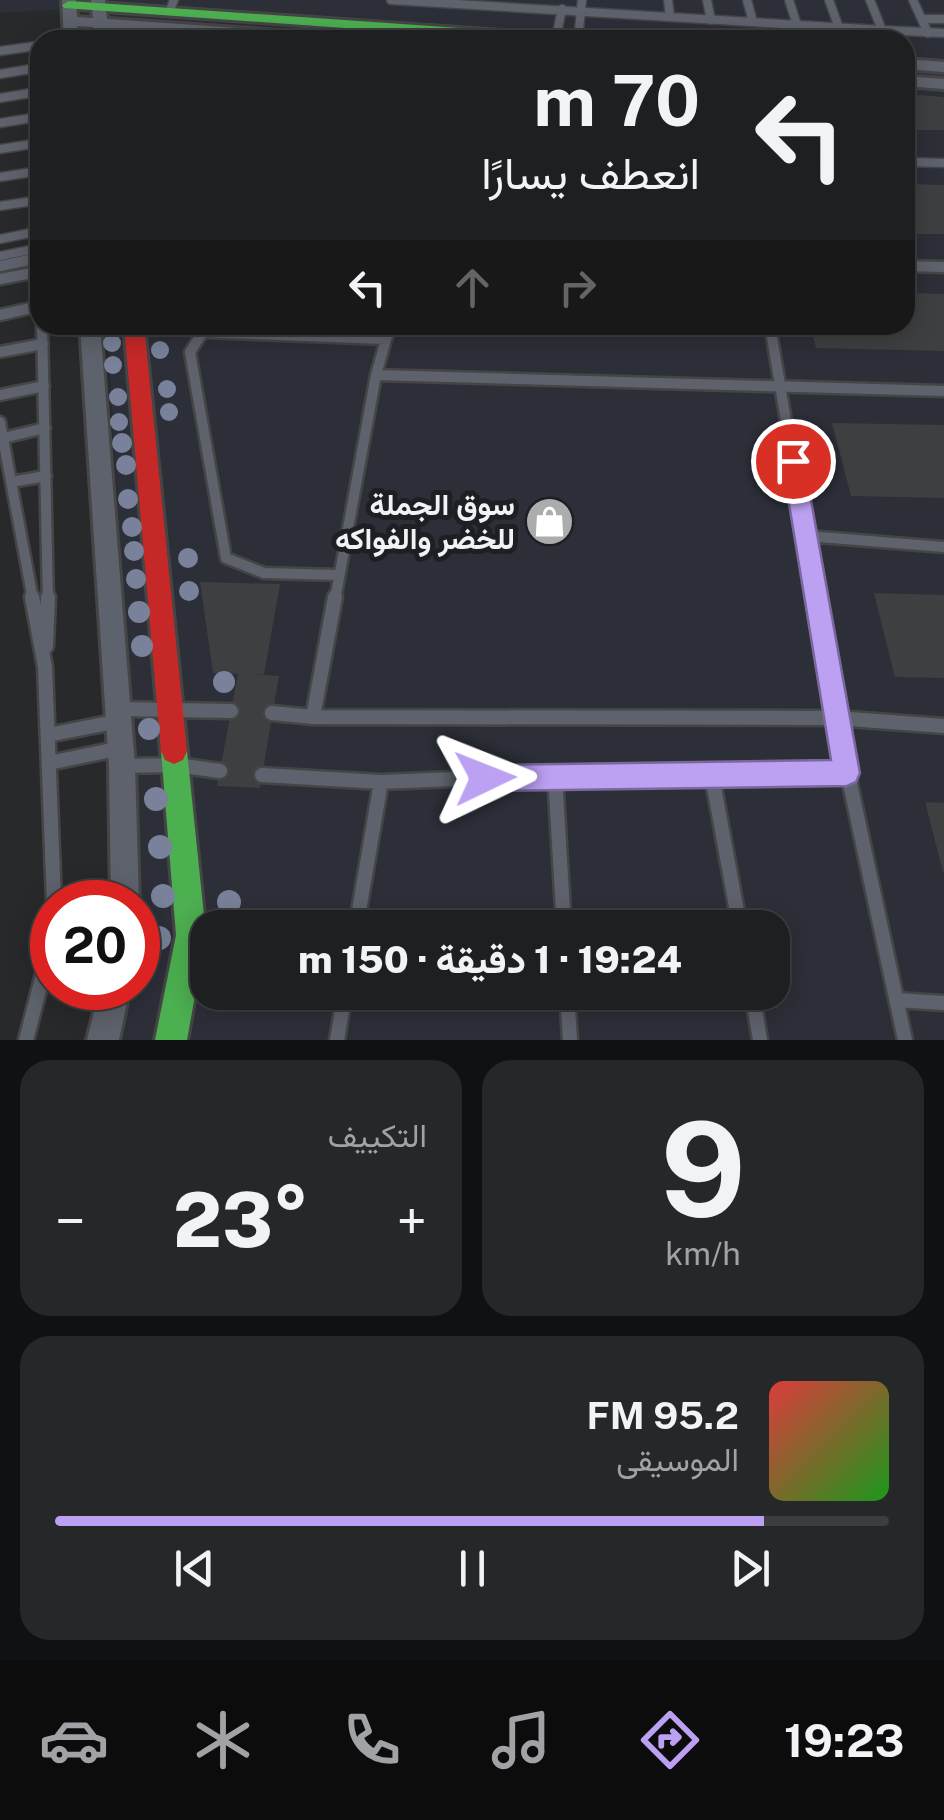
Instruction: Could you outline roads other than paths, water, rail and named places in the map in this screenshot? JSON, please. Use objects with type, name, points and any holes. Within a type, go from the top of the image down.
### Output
[{"type":"street","points":[[69,9],[162,4],[457,30]]},
{"type":"street","points":[[99,9],[202,30]]},
{"type":"street","points":[[915,65],[944,67]]},
{"type":"street","points":[[915,82],[944,84]]},
{"type":"street","points":[[91,335],[121,757],[125,880]]},
{"type":"street","points":[[135,335],[191,934],[171,1040]]},
{"type":"street","points":[[103,1040],[110,1010]]},
{"type":"lane","points":[[392,0],[544,4],[562,9],[582,5],[628,14],[882,30],[870,0]]},
{"type":"lane","points":[[626,0],[628,14]]},
{"type":"lane","points":[[668,0],[670,17]]},
{"type":"lane","points":[[706,0],[711,20]]},
{"type":"lane","points":[[747,0],[753,22]]},
{"type":"lane","points":[[789,0],[797,25]]},
{"type":"lane","points":[[829,0],[839,28]]},
{"type":"lane","points":[[913,0],[928,33]]},
{"type":"lane","points":[[573,30],[582,5]]},
{"type":"lane","points":[[562,9],[567,30]]},
{"type":"lane","points":[[922,19],[944,19]]},
{"type":"lane","points":[[915,32],[944,33]]},
{"type":"lane","points":[[0,51],[30,47]]},
{"type":"lane","points":[[0,74],[30,69]]},
{"type":"lane","points":[[0,98],[30,93]]},
{"type":"lane","points":[[0,123],[30,118]]},
{"type":"lane","points":[[0,149],[30,145]]},
{"type":"lane","points":[[915,162],[944,163]]},
{"type":"lane","points":[[0,177],[30,172]]},
{"type":"lane","points":[[0,206],[30,199]]},
{"type":"lane","points":[[0,239],[30,233]]},
{"type":"lane","points":[[16,236],[22,274]]},
{"type":"lane","points":[[0,266],[30,252]]},
{"type":"lane","points":[[0,256],[30,258]]},
{"type":"lane","points":[[915,266],[944,267]]},
{"type":"lane","points":[[0,278],[30,273]]},
{"type":"lane","points":[[0,315],[30,308]]},
{"type":"lane","points":[[43,335],[49,567],[45,667],[53,880]]},
{"type":"lane","points":[[201,335],[190,352],[226,558],[236,567],[251,570],[339,575]]},
{"type":"lane","points":[[281,335],[385,339]]},
{"type":"lane","points":[[313,717],[386,335]]},
{"type":"lane","points":[[771,335],[836,718],[905,1040]]},
{"type":"lane","points":[[0,352],[43,344]]},
{"type":"lane","points":[[376,376],[944,391]]},
{"type":"lane","points":[[0,395],[44,386]]},
{"type":"lane","points":[[0,422],[45,667]]},
{"type":"lane","points":[[3,438],[45,428]]},
{"type":"lane","points":[[11,482],[46,476]]},
{"type":"lane","points":[[807,536],[944,547]]},
{"type":"lane","points":[[48,735],[118,715],[170,706],[231,711]]},
{"type":"lane","points":[[272,713],[313,717],[836,718],[944,726]]},
{"type":"lane","points":[[49,763],[121,757],[220,771]]},
{"type":"lane","points":[[262,775],[381,782],[847,773]]},
{"type":"lane","points":[[555,776],[563,910]]},
{"type":"lane","points":[[712,776],[737,910]]},
{"type":"lane","points":[[359,910],[381,782]]},
{"type":"lane","points":[[896,1000],[944,1003]]},
{"type":"lane","points":[[26,1040],[34,1010]]},
{"type":"lane","points":[[337,1040],[342,1010]]},
{"type":"lane","points":[[568,1010],[570,1040]]},
{"type":"lane","points":[[755,1010],[760,1040]]},
{"type":"place","name":"سوق الجملة للخضر والفواكه","points":[[550,522]]}]
